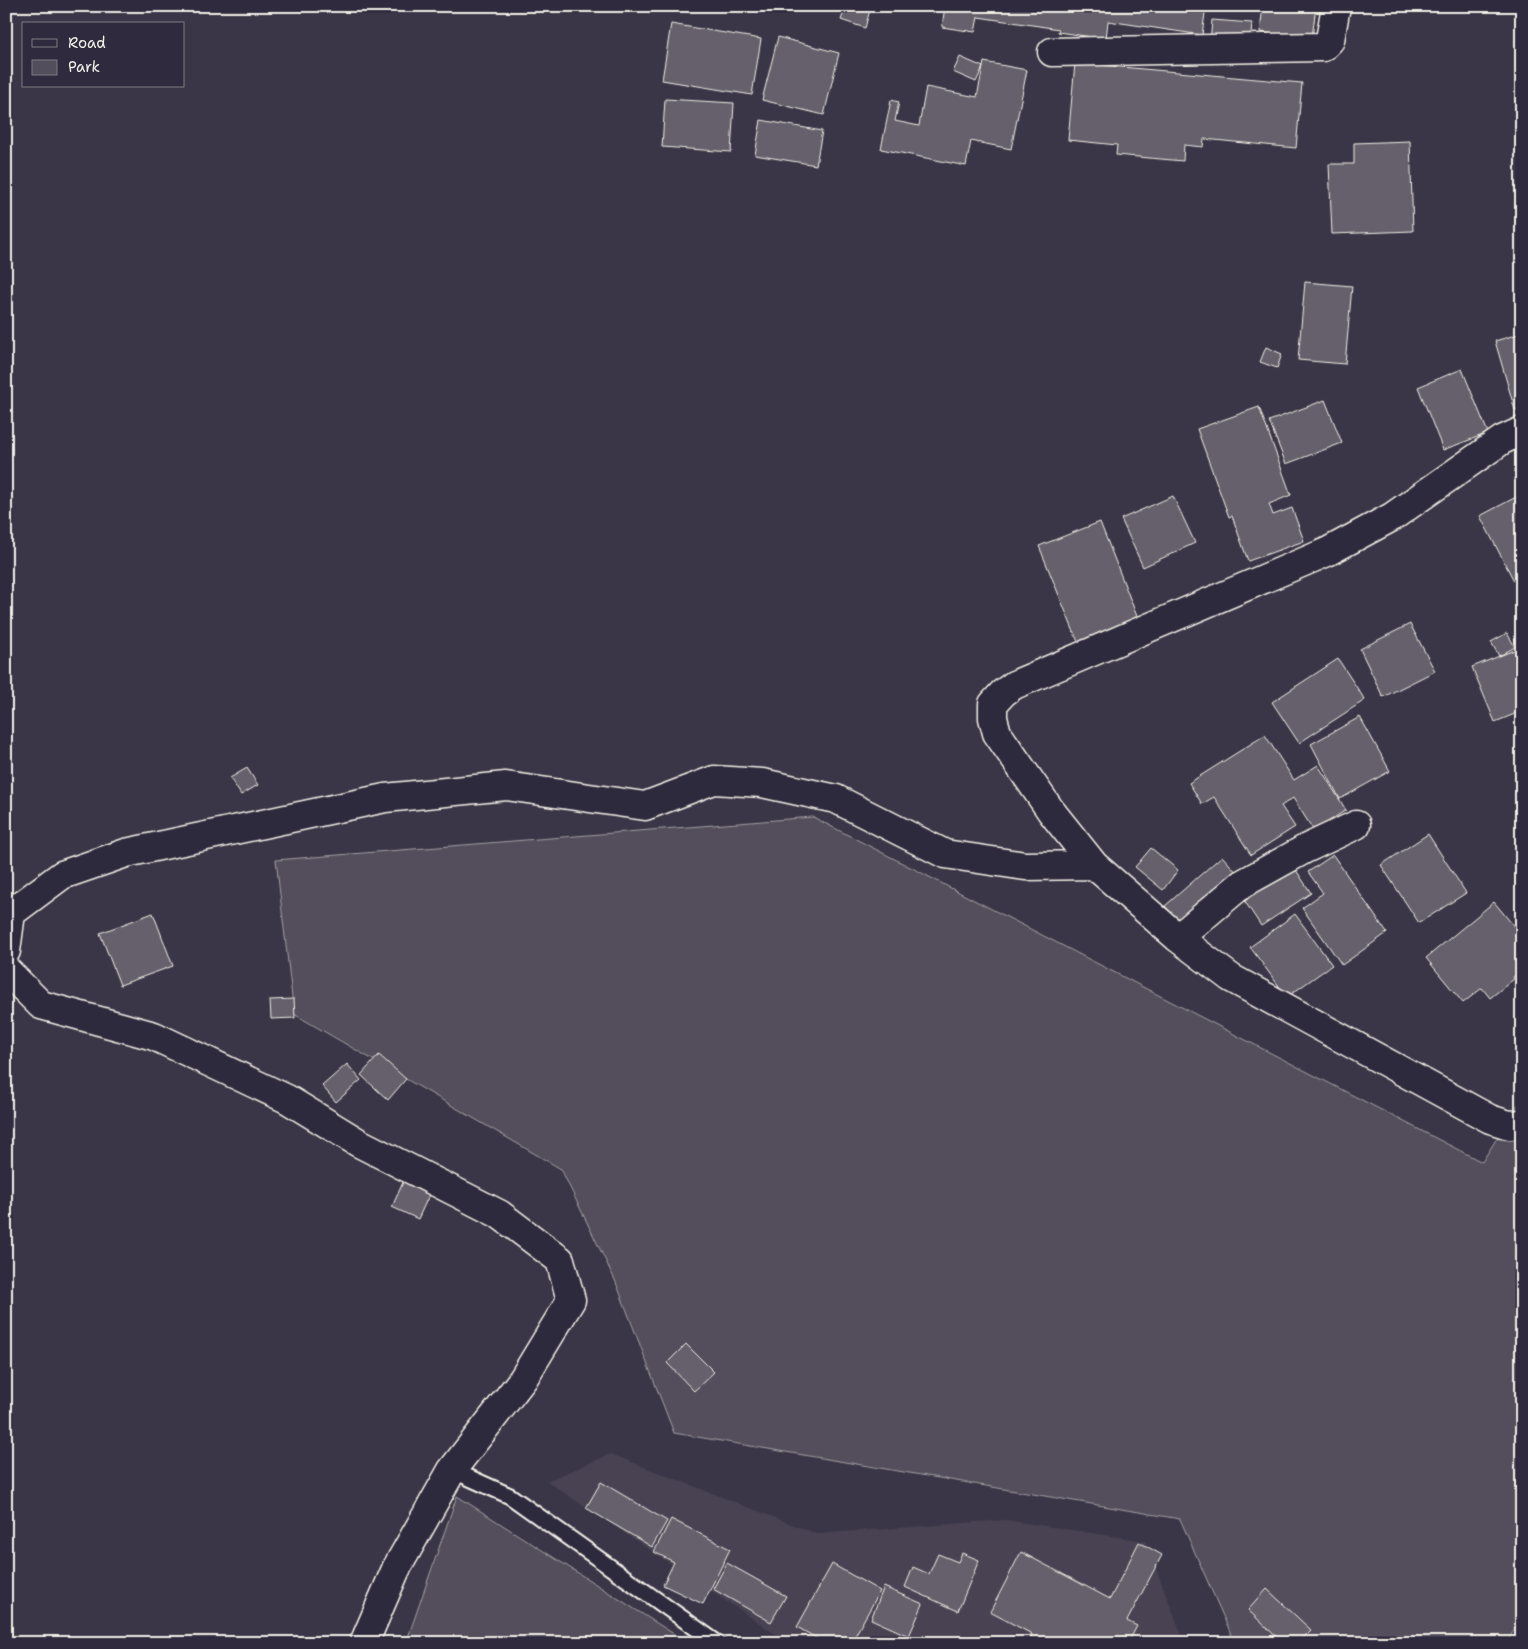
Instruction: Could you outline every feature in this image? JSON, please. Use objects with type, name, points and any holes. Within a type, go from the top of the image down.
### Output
[{"type":"street","points":[[1052,52],[1323,47],[1330,40],[1336,6]]},
{"type":"street","points":[[1522,431],[1502,440],[1392,517],[1327,552],[1014,685],[1002,693],[993,704],[993,718],[997,733],[1051,811],[1094,865],[1178,938],[1232,978],[1490,1119],[1510,1125],[1522,1124]]},
{"type":"street","points":[[6,951],[11,913],[62,875],[126,854],[385,798],[506,786],[645,806],[714,780],[762,783],[836,799],[945,854],[1024,866],[1094,865]]},
{"type":"street","points":[[1178,938],[1242,884],[1305,849],[1356,825]]},
{"type":"street","points":[[6,970],[41,1006],[154,1036],[226,1068],[287,1099],[360,1143],[498,1214],[560,1260],[571,1300],[523,1379],[452,1470],[396,1569],[364,1643]]},
{"type":"lane","points":[[452,1470],[510,1496],[717,1643]]},
{"type":"shaded area","points":[[611,1454],[817,1534],[1005,1520],[1145,1541],[1185,1643],[789,1643],[547,1481]]},
{"type":"green space","points":[[813,817],[1482,1162],[1522,1098],[1522,1614],[1507,1643],[1235,1643],[1180,1519],[674,1433],[615,1280],[561,1169],[294,1014],[276,860]]},
{"type":"green space","points":[[457,1496],[688,1643],[406,1643]]},
{"type":"building","points":[[837,6],[871,6],[865,28],[841,20],[845,9]]},
{"type":"building","points":[[945,6],[1206,6],[1202,35],[1108,21],[1106,39],[1058,32],[1059,29],[978,17],[975,32],[942,27]]},
{"type":"building","points":[[1263,6],[1316,6],[1312,38],[1260,32]]},
{"type":"building","points":[[1212,20],[1252,23],[1250,47],[1210,44]]},
{"type":"building","points":[[671,24],[761,39],[752,95],[662,80]]},
{"type":"building","points":[[778,37],[839,53],[824,115],[762,100]]},
{"type":"building","points":[[960,57],[983,67],[976,82],[953,72]]},
{"type":"building","points":[[984,62],[1027,70],[1011,149],[971,141],[966,166],[881,149],[891,100],[899,102],[895,121],[919,126],[926,87],[977,97]]},
{"type":"building","points":[[1075,63],[1302,83],[1296,148],[1204,139],[1203,147],[1184,145],[1183,161],[1116,155],[1117,145],[1068,140]]},
{"type":"building","points":[[665,99],[734,103],[731,152],[662,147]]},
{"type":"building","points":[[761,120],[822,131],[816,165],[755,155]]},
{"type":"building","points":[[1410,141],[1413,231],[1332,234],[1329,164],[1354,164],[1354,143]]},
{"type":"building","points":[[1305,282],[1352,286],[1345,364],[1298,360]]},
{"type":"building","points":[[1522,333],[1522,408],[1515,410],[1495,341]]},
{"type":"building","points":[[1266,347],[1282,354],[1277,368],[1260,362]]},
{"type":"building","points":[[1462,369],[1488,433],[1443,450],[1418,387]]},
{"type":"building","points":[[1325,400],[1342,443],[1286,464],[1269,421]]},
{"type":"building","points":[[1259,407],[1291,495],[1269,504],[1273,515],[1292,508],[1304,541],[1248,561],[1232,516],[1229,517],[1197,429]]},
{"type":"building","points":[[1522,494],[1522,596],[1480,516]]},
{"type":"building","points":[[1173,496],[1195,543],[1143,567],[1121,519]]},
{"type":"building","points":[[1100,522],[1140,624],[1080,647],[1039,546]]},
{"type":"building","points":[[1410,624],[1435,671],[1383,697],[1360,649]]},
{"type":"building","points":[[1507,633],[1515,647],[1499,656],[1491,642]]},
{"type":"building","points":[[1522,647],[1522,711],[1495,722],[1472,667]]},
{"type":"building","points":[[1338,659],[1365,700],[1299,743],[1272,702]]},
{"type":"building","points":[[1360,717],[1390,771],[1340,799],[1311,744]]},
{"type":"building","points":[[1265,735],[1294,780],[1318,765],[1346,810],[1314,831],[1293,798],[1281,806],[1295,827],[1251,855],[1214,797],[1202,804],[1189,783]]},
{"type":"building","points":[[247,768],[258,785],[241,795],[230,778]]},
{"type":"building","points":[[1428,834],[1466,893],[1419,923],[1381,865]]},
{"type":"building","points":[[1151,848],[1178,870],[1163,890],[1135,867]]},
{"type":"building","points":[[1333,855],[1387,933],[1342,965],[1302,908],[1323,893],[1308,872]]},
{"type":"building","points":[[1222,856],[1238,874],[1181,924],[1165,906]]},
{"type":"building","points":[[1290,861],[1311,893],[1261,926],[1240,894]]},
{"type":"building","points":[[1494,902],[1522,936],[1522,970],[1513,977],[1514,979],[1490,998],[1482,988],[1463,1003],[1426,958]]},
{"type":"building","points":[[153,913],[173,966],[120,985],[100,933]]},
{"type":"building","points":[[1295,914],[1332,965],[1287,997],[1250,947]]},
{"type":"building","points":[[294,999],[295,1018],[271,1019],[270,1000]]},
{"type":"building","points":[[379,1055],[406,1079],[388,1100],[361,1075]]},
{"type":"building","points":[[347,1064],[361,1080],[336,1102],[322,1086]]},
{"type":"building","points":[[404,1180],[430,1193],[418,1219],[392,1207]]},
{"type":"building","points":[[686,1344],[714,1372],[694,1391],[667,1363]]},
{"type":"building","points":[[601,1482],[667,1521],[652,1547],[586,1508]]},
{"type":"building","points":[[671,1519],[730,1549],[703,1604],[663,1585],[674,1562],[654,1552]]},
{"type":"building","points":[[1139,1542],[1162,1555],[1127,1621],[1137,1626],[1128,1643],[1027,1643],[1032,1634],[990,1612],[1021,1552],[1110,1599]]},
{"type":"building","points":[[962,1553],[979,1560],[958,1611],[905,1587],[913,1567],[929,1574],[938,1554],[958,1562]]},
{"type":"building","points":[[727,1563],[786,1596],[771,1622],[713,1589]]},
{"type":"building","points":[[832,1564],[880,1591],[851,1643],[825,1643],[797,1627]]},
{"type":"building","points":[[884,1587],[923,1604],[909,1636],[871,1619]]},
{"type":"building","points":[[1267,1589],[1311,1630],[1298,1643],[1283,1643],[1248,1610]]}]
